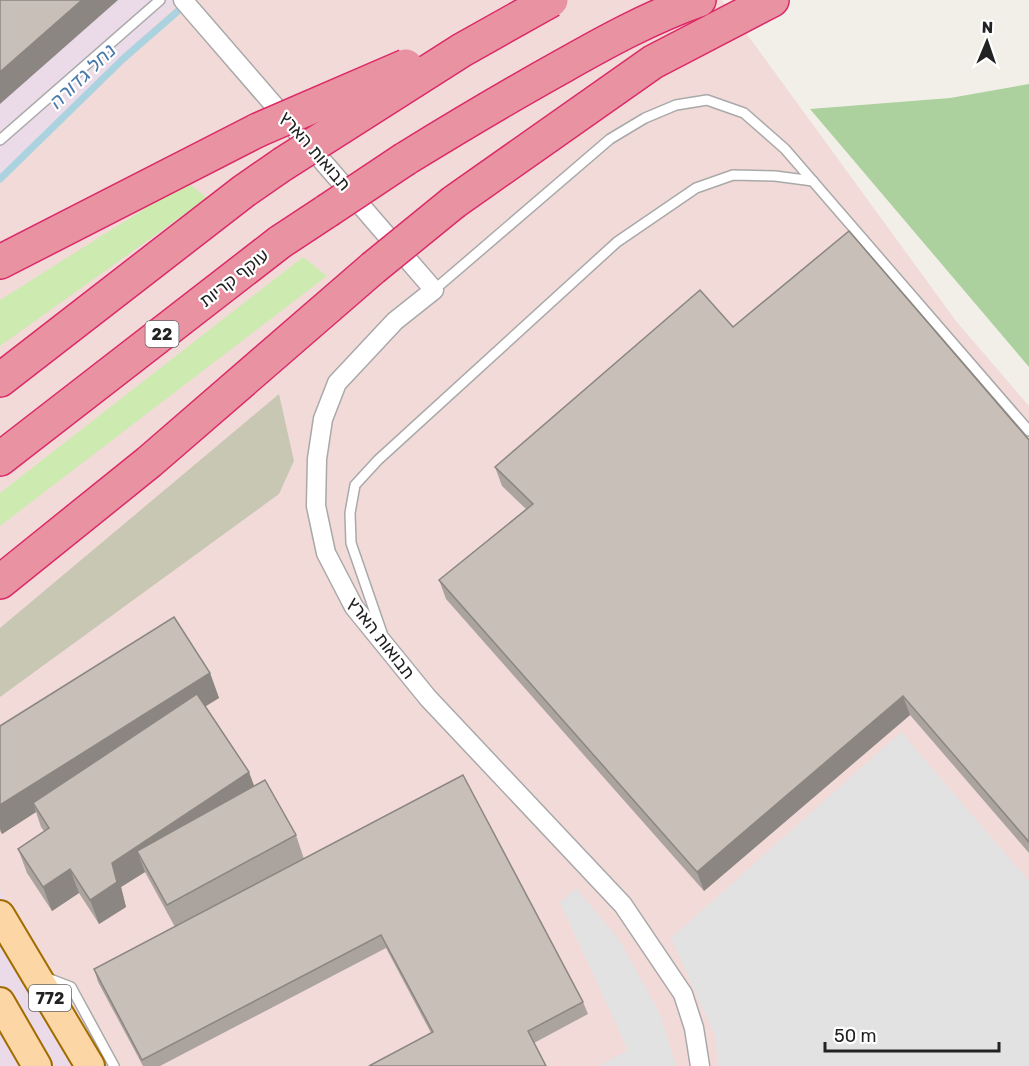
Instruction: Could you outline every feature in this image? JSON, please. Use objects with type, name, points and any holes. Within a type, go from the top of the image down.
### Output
[{"type":"highway","name":"עוקף קריות","points":[[0,459],[280,242],[405,159],[495,104],[596,47],[669,11],[699,0]]},
{"type":"highway","points":[[0,582],[114,491],[453,202],[653,62],[772,0]]},
{"type":"highway","points":[[0,262],[258,130],[538,7]]},
{"type":"highway","points":[[0,380],[243,191],[462,50],[538,7]]},
{"type":"highway","points":[[0,604],[114,491]]},
{"type":"main road","name":"772","points":[[0,915],[90,1066]]},
{"type":"main road","name":"772","points":[[0,1002],[37,1066]]},
{"type":"street","name":"תבואות הארץ","points":[[183,0],[434,290],[395,321],[337,383],[323,419],[317,459],[316,506],[326,553],[354,607],[428,698],[623,905],[683,994],[694,1028],[700,1066]]},
{"type":"lane","points":[[0,140],[160,0]]},
{"type":"lane","points":[[434,290],[610,139],[645,118],[676,105],[707,100],[744,113],[785,149],[1029,431]]},
{"type":"lane","points":[[388,648],[351,543],[350,513],[355,485],[378,460],[617,243],[696,188],[733,175],[775,176],[813,181]]},
{"type":"lane","points":[[36,974],[71,987],[114,1066]]},
{"type":"shaded area","points":[[0,0],[722,0],[956,321],[1029,406],[1029,1066],[99,1066],[0,890]]},
{"type":"shaded area","points":[[0,0],[180,0],[0,176]]},
{"type":"shaded area","points":[[279,394],[294,461],[279,494],[0,697],[0,628]]},
{"type":"shaded area","points":[[901,732],[1029,881],[1029,1066],[718,1066],[715,1036],[671,938]]},
{"type":"shaded area","points":[[576,888],[620,941],[660,1014],[676,1066],[599,1066],[628,1050],[560,903]]},
{"type":"shaded area","points":[[0,890],[99,1066],[0,1066]]},
{"type":"green space","points":[[1029,84],[1029,367],[810,109],[950,98]]},
{"type":"green space","points":[[187,182],[207,198],[0,346],[0,300]]},
{"type":"green space","points":[[303,257],[327,276],[0,526],[0,493]]},
{"type":"building","points":[[0,0],[82,0],[0,72]]},
{"type":"building","points":[[849,231],[1029,440],[1029,842],[903,696],[697,872],[439,580],[533,504],[495,467],[700,290],[733,327]]},
{"type":"building","points":[[174,617],[210,673],[0,805],[0,726]]},
{"type":"building","points":[[197,694],[249,772],[112,863],[117,882],[90,900],[70,869],[43,887],[18,849],[49,828],[33,803]]},
{"type":"building","points":[[463,775],[583,1002],[528,1031],[546,1066],[369,1066],[433,1032],[381,935],[142,1060],[94,969]]},
{"type":"building","points":[[265,780],[296,835],[167,905],[137,851]]},
{"type":"waterway","name":"נחל גדורה","points":[[0,179],[124,58],[186,4]]}]
